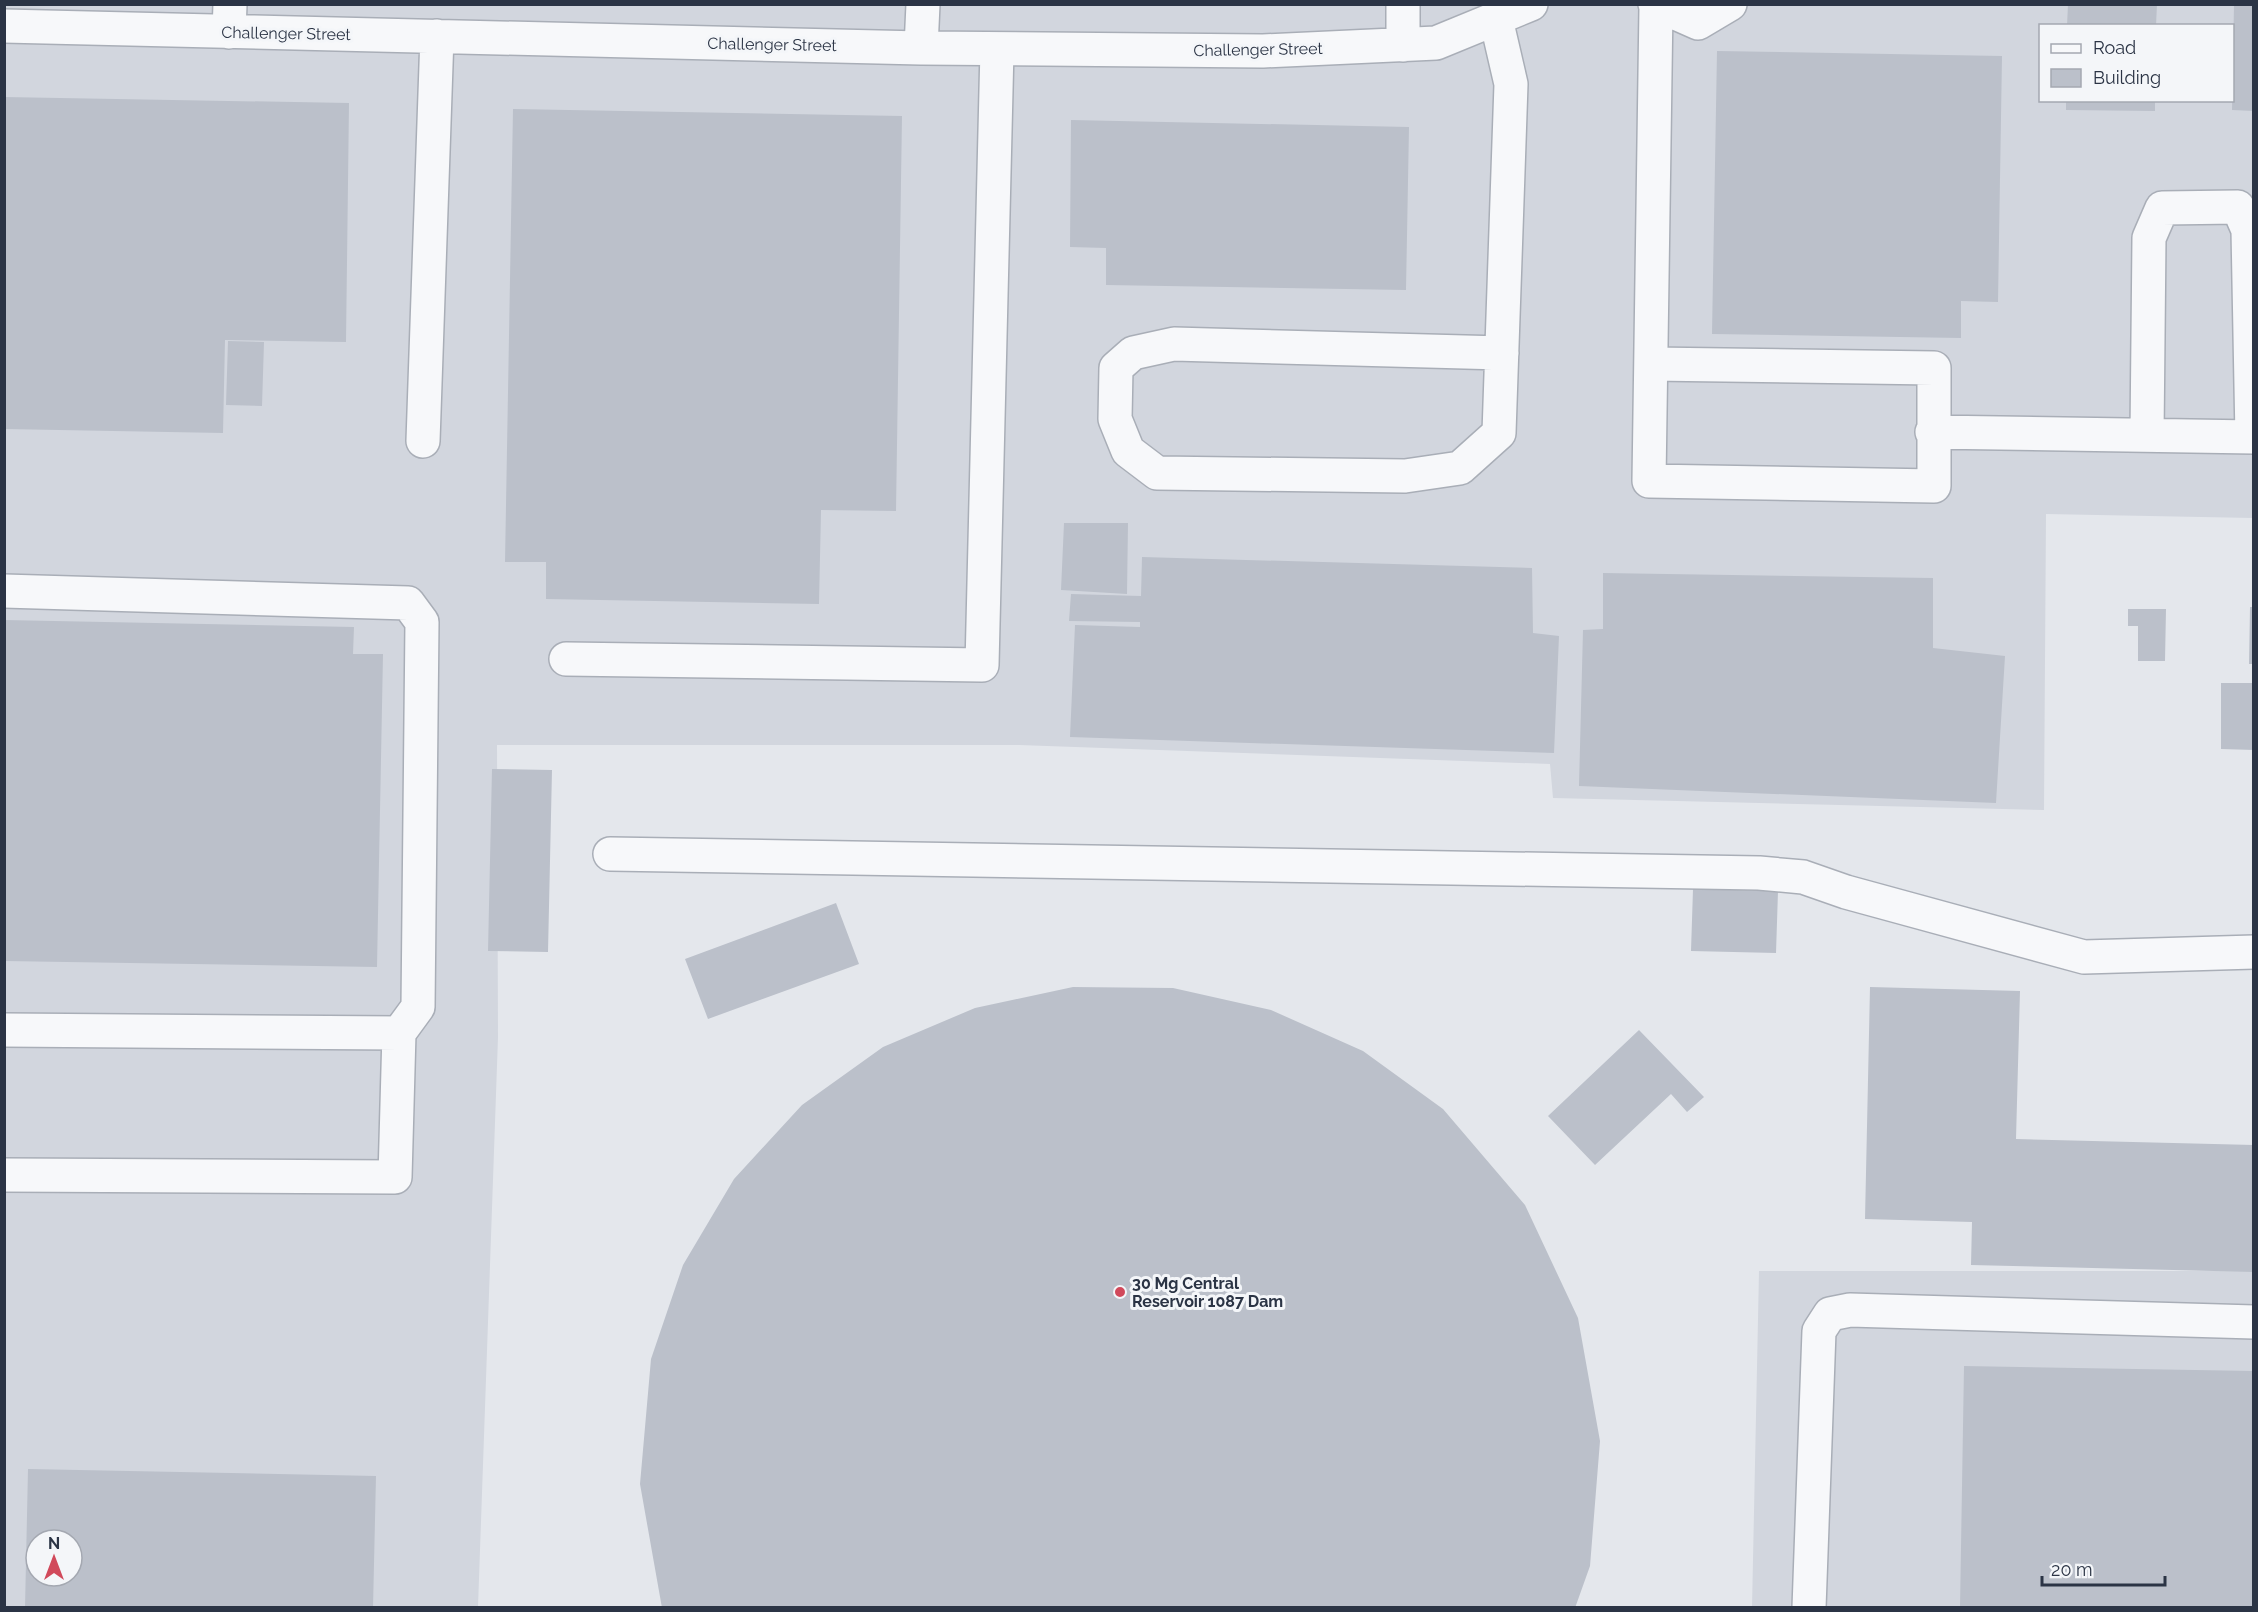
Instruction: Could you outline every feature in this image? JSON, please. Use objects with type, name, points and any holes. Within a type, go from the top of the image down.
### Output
[{"type":"street","points":[[921,48],[922,4]]},
{"type":"street","points":[[1403,4],[1403,45]]},
{"type":"street","name":"Challenger Street","points":[[4,26],[230,18],[437,36],[921,48],[1263,51],[1436,43],[1531,4]]},
{"type":"street","points":[[1651,364],[1934,368],[1932,432],[1934,486],[1649,481],[1655,5],[1698,23],[1730,4]]},
{"type":"street","points":[[1496,19],[1511,84],[1502,353],[1499,433],[1460,468],[1405,476],[1157,473],[1128,451],[1115,419],[1116,368],[1133,353],[1174,344],[1502,353]]},
{"type":"street","points":[[423,441],[437,36]]},
{"type":"street","points":[[566,659],[982,665],[997,49]]},
{"type":"street","points":[[1932,432],[2253,437],[2248,230],[2238,207],[2163,208],[2149,238],[2146,435]]},
{"type":"street","points":[[4,591],[408,603],[422,622],[418,1007],[399,1033],[395,1177],[4,1175]]},
{"type":"street","points":[[610,854],[1759,873],[1803,877],[1846,892],[2084,957],[2253,952]]},
{"type":"street","points":[[4,1030],[399,1033]]},
{"type":"street","points":[[1809,1608],[1819,1331],[1830,1314],[1850,1310],[2253,1322]]},
{"type":"shaded area","points":[[5,5],[2253,5],[2253,518],[2046,514],[2044,810],[1553,798],[1550,764],[1019,745],[497,745],[498,1037],[478,1607],[5,1608]]},
{"type":"shaded area","points":[[1759,1271],[2253,1271],[2253,1607],[1752,1608]]},
{"type":"building","points":[[2068,4],[2157,4],[2156,24],[2067,24]]},
{"type":"building","points":[[2234,4],[2254,4],[2254,111],[2232,110],[2234,102]]},
{"type":"building","points":[[1717,51],[2002,56],[1998,302],[1961,301],[1961,338],[1712,334]]},
{"type":"building","points":[[4,97],[349,103],[346,342],[225,340],[223,433],[4,429]]},
{"type":"building","points":[[2066,102],[2155,102],[2155,111],[2066,110]]},
{"type":"building","points":[[513,109],[902,116],[896,511],[821,510],[819,604],[546,599],[546,562],[505,562]]},
{"type":"building","points":[[1071,120],[1409,127],[1406,290],[1106,285],[1106,248],[1070,247]]},
{"type":"building","points":[[228,341],[264,342],[262,406],[226,405]]},
{"type":"building","points":[[1064,523],[1128,523],[1127,594],[1061,590]]},
{"type":"building","points":[[1142,557],[1532,568],[1533,633],[1559,636],[1554,753],[1070,737],[1075,625],[1140,627],[1140,622],[1069,621],[1071,594],[1141,596]]},
{"type":"building","points":[[1603,573],[1933,578],[1933,648],[2005,656],[1996,803],[1579,786],[1583,630],[1603,629]]},
{"type":"building","points":[[2250,607],[2254,607],[2254,664],[2249,664]]},
{"type":"building","points":[[2128,609],[2166,609],[2165,661],[2138,661],[2138,626],[2128,626]]},
{"type":"building","points":[[4,620],[354,627],[353,654],[383,654],[377,967],[4,961]]},
{"type":"building","points":[[2221,683],[2254,683],[2254,750],[2221,749]]},
{"type":"building","points":[[492,769],[552,770],[548,952],[488,951]]},
{"type":"building","points":[[1693,889],[1778,891],[1776,953],[1691,951]]},
{"type":"building","points":[[836,903],[859,964],[708,1019],[685,959]]},
{"type":"building","name":"30 Mg Central Reservoir 1087 Dam","points":[[1073,987],[1173,988],[1271,1010],[1363,1051],[1443,1109],[1525,1205],[1578,1318],[1600,1441],[1590,1566],[1575,1608],[662,1608],[640,1484],[651,1359],[683,1265],[734,1179],[802,1105],[883,1047],[975,1008]]},
{"type":"building","points":[[1870,987],[2020,991],[2016,1139],[2254,1145],[2254,1272],[1971,1265],[1972,1222],[1865,1219]]},
{"type":"building","points":[[1639,1030],[1704,1097],[1687,1112],[1671,1094],[1595,1165],[1548,1116]]},
{"type":"building","points":[[1964,1366],[2254,1371],[2254,1608],[1960,1608]]},
{"type":"building","points":[[28,1469],[376,1476],[373,1608],[25,1608],[25,1588],[84,1588],[84,1528],[27,1528]]},
{"type":"place","name":"30 Mg Central Reservoir 1087 Dam","points":[[1120,1292]]}]
